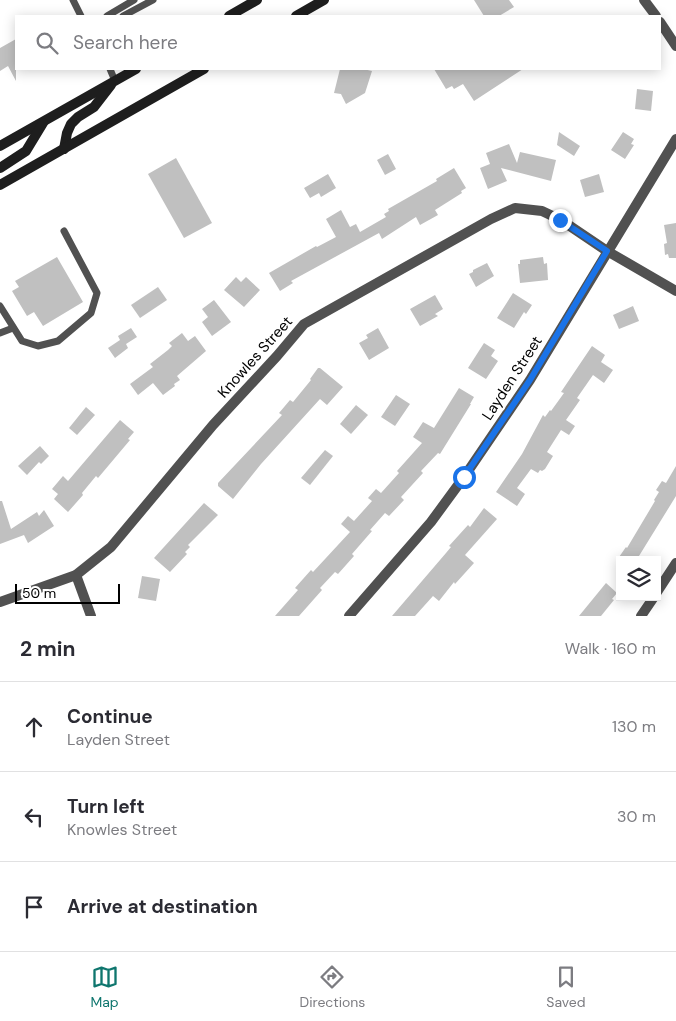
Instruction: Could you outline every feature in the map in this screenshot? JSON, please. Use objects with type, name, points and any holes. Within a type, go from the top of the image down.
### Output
[{"type":"main road","points":[[230,15],[257,0]]},
{"type":"main road","points":[[298,15],[324,0]]},
{"type":"main road","points":[[0,146],[134,70]]},
{"type":"main road","points":[[0,185],[202,70]]},
{"type":"main road","points":[[64,149],[71,124],[94,107],[115,81]]},
{"type":"main road","points":[[0,168],[26,151],[45,121]]},
{"type":"street","points":[[644,0],[655,15]]},
{"type":"street","points":[[661,24],[676,46]]},
{"type":"street","name":"Layden Street","points":[[349,616],[431,522],[464,477],[530,380],[676,139]]},
{"type":"street","name":"Knowles Street","points":[[0,602],[76,575],[111,547],[214,425],[278,356],[304,324],[491,219],[515,208],[542,211],[676,291]]},
{"type":"street","points":[[661,586],[676,562]]},
{"type":"street","points":[[76,575],[92,616]]},
{"type":"street","points":[[640,616],[651,601]]},
{"type":"lane","points":[[73,0],[80,15]]},
{"type":"lane","points":[[109,15],[134,0]]},
{"type":"lane","points":[[125,15],[153,0]]},
{"type":"lane","points":[[110,70],[115,81]]},
{"type":"lane","points":[[0,306],[22,341],[38,346],[58,340],[91,314],[97,293],[64,231]]},
{"type":"lane","points":[[0,333],[13,328]]},
{"type":"building","points":[[474,0],[509,0],[514,7],[501,15],[483,15]]},
{"type":"building","points":[[15,40],[16,81],[8,66],[0,71],[0,48]]},
{"type":"building","points":[[340,70],[372,71],[365,93],[346,104],[341,94],[334,93]]},
{"type":"building","points":[[435,70],[521,70],[474,101],[463,84],[454,89],[452,86],[446,89]]},
{"type":"building","points":[[637,89],[653,91],[651,111],[635,109]]},
{"type":"building","points":[[559,132],[580,146],[574,156],[557,145]]},
{"type":"building","points":[[623,132],[634,139],[631,144],[634,145],[625,159],[611,150]]},
{"type":"building","points":[[509,144],[517,163],[520,152],[556,160],[551,181],[501,168],[507,181],[488,189],[480,168],[490,164],[486,153]]},
{"type":"building","points":[[388,154],[396,169],[385,175],[377,160]]},
{"type":"building","points":[[176,158],[212,223],[184,238],[148,174]]},
{"type":"building","points":[[454,168],[466,188],[461,191],[462,193],[435,210],[438,215],[420,225],[416,217],[382,239],[379,233],[291,281],[293,283],[280,291],[269,273],[316,246],[336,237],[326,219],[341,210],[350,227],[356,224],[360,232],[386,217],[384,214],[389,211],[388,209],[437,181],[436,179]]},
{"type":"building","points":[[328,174],[336,188],[321,197],[319,193],[310,198],[304,188]]},
{"type":"building","points":[[599,174],[604,192],[585,197],[580,180]]},
{"type":"building","points":[[676,223],[676,258],[669,258],[668,254],[665,255],[664,244],[667,243],[664,225]]},
{"type":"building","points":[[57,257],[83,302],[43,326],[34,312],[27,316],[12,291],[19,287],[15,281]]},
{"type":"building","points":[[543,257],[544,264],[547,263],[548,280],[520,283],[518,264],[520,264],[520,260]]},
{"type":"building","points":[[487,263],[494,276],[476,287],[469,274]]},
{"type":"building","points":[[236,277],[241,282],[246,277],[260,290],[244,307],[224,290]]},
{"type":"building","points":[[158,287],[167,300],[140,318],[131,305]]},
{"type":"building","points":[[513,293],[532,305],[526,314],[524,312],[514,328],[497,318]]},
{"type":"building","points":[[435,295],[443,309],[435,314],[438,316],[420,326],[410,309]]},
{"type":"building","points":[[214,300],[231,322],[212,336],[202,322],[208,317],[202,309]]},
{"type":"building","points":[[633,306],[639,321],[619,329],[613,315]]},
{"type":"building","points":[[131,328],[137,337],[126,344],[128,348],[115,358],[108,348],[120,340],[118,336]]},
{"type":"building","points":[[378,328],[389,348],[369,360],[359,343],[368,338],[366,335]]},
{"type":"building","points":[[182,333],[188,341],[195,336],[206,351],[177,376],[180,380],[163,395],[153,383],[138,395],[130,384],[153,367],[150,364],[168,350],[172,346],[169,343]]},
{"type":"building","points":[[484,343],[495,350],[491,356],[498,361],[486,379],[468,368]]},
{"type":"building","points":[[592,346],[605,355],[601,362],[613,370],[604,383],[593,375],[577,398],[580,400],[566,420],[575,426],[569,435],[561,430],[547,452],[553,456],[545,469],[540,470],[538,473],[531,469],[517,488],[525,494],[517,506],[496,492],[522,454],[543,415],[545,417],[551,411],[564,393],[561,392]]},
{"type":"building","points":[[318,368],[343,387],[327,405],[320,399],[261,464],[233,499],[218,486],[218,483],[282,415],[279,413],[290,400],[293,402]]},
{"type":"building","points":[[459,388],[474,397],[471,404],[440,454],[438,453],[421,471],[423,473],[401,497],[404,500],[389,516],[385,513],[352,554],[354,556],[338,574],[335,572],[320,588],[322,590],[299,616],[275,616],[298,590],[295,588],[311,570],[313,572],[350,532],[341,524],[348,516],[354,521],[372,501],[368,498],[376,489],[381,493],[399,473],[397,471],[422,443],[413,437],[423,422],[434,428]]},
{"type":"building","points":[[396,395],[410,404],[395,426],[381,417]]},
{"type":"building","points":[[356,405],[368,415],[351,434],[340,424]]},
{"type":"building","points":[[86,407],[95,415],[77,435],[69,428]]},
{"type":"building","points":[[120,420],[134,432],[128,439],[130,440],[98,478],[96,476],[68,512],[54,499],[58,494],[52,489],[63,476],[68,481]]},
{"type":"building","points":[[40,446],[49,456],[41,464],[39,462],[27,475],[18,466]]},
{"type":"building","points":[[325,450],[333,456],[310,485],[301,478]]},
{"type":"building","points":[[676,466],[676,496],[639,556],[620,556],[627,548],[655,501],[659,492],[656,490],[662,481],[666,483]]},
{"type":"building","points":[[0,501],[2,501],[11,529],[37,512],[39,516],[44,510],[54,526],[28,543],[24,535],[0,544]]},
{"type":"building","points":[[204,503],[218,515],[188,545],[190,547],[185,552],[187,554],[170,572],[154,558]]},
{"type":"building","points":[[484,508],[497,519],[465,555],[474,563],[455,584],[454,582],[439,601],[433,596],[415,616],[392,616],[451,547],[449,546],[468,525],[470,527]]},
{"type":"building","points":[[142,576],[160,579],[156,601],[138,598]]},
{"type":"building","points":[[606,583],[616,592],[612,599],[614,600],[601,616],[579,616]]},
{"type":"route","points":[[464,477],[530,380],[607,251],[560,220]]}]
